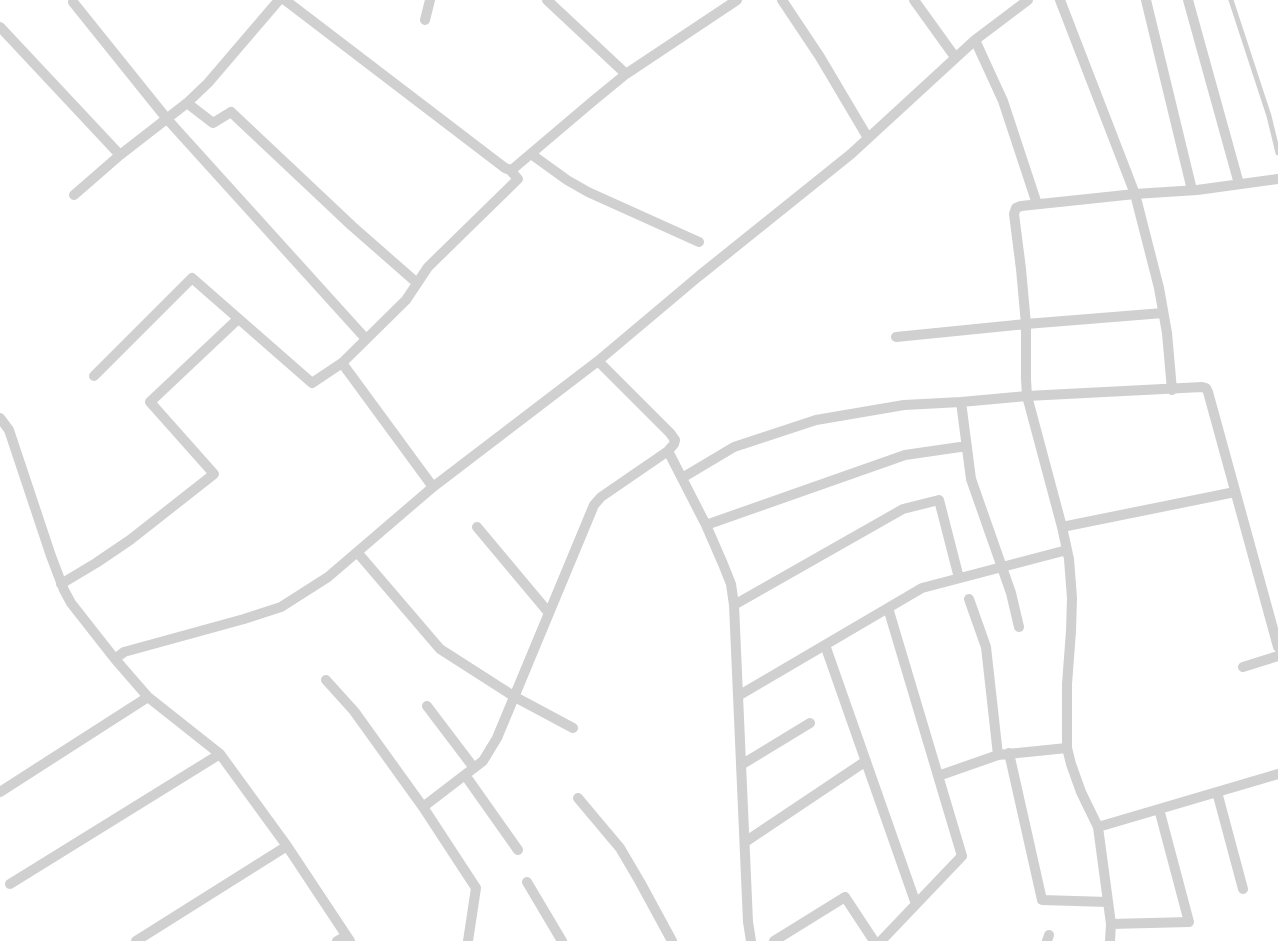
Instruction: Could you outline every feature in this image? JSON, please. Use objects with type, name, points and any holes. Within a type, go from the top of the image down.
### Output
[{"type":"street","points":[[74,195],[120,155],[187,103],[208,83],[279,0]]},
{"type":"street","points":[[94,376],[192,278],[312,383],[342,363],[406,300],[428,268],[518,179],[510,170],[505,168],[285,0]]},
{"type":"street","points":[[425,20],[430,0]]},
{"type":"street","points":[[547,0],[626,74]]},
{"type":"street","points":[[510,170],[626,74],[737,0]]},
{"type":"street","points":[[782,0],[820,57],[868,138]]},
{"type":"street","points":[[914,0],[955,57]]},
{"type":"street","points":[[115,659],[124,652],[244,619],[281,607],[328,577],[433,487],[598,361],[850,154],[955,57],[1028,0]]},
{"type":"street","points":[[1060,0],[1135,194],[1159,288],[1167,333],[1172,390]]},
{"type":"street","points":[[1146,0],[1192,190]]},
{"type":"street","points":[[1188,0],[1239,184]]},
{"type":"street","points":[[73,2],[167,119],[366,339]]},
{"type":"street","points":[[0,27],[120,155]]},
{"type":"street","points":[[975,40],[1003,101],[1037,204]]},
{"type":"street","points":[[187,103],[213,123],[231,112],[352,226],[417,283]]},
{"type":"street","points":[[531,154],[567,180],[588,192],[699,242]]},
{"type":"street","points":[[1110,941],[1108,902],[1098,827],[1081,792],[1067,748],[1067,684],[1072,598],[1069,559],[1062,527],[1027,396],[1026,324],[1014,214],[1016,208],[1021,206],[1135,194],[1192,190],[1278,179]]},
{"type":"street","points":[[896,337],[1026,324],[1163,314]]},
{"type":"street","points":[[61,584],[130,540],[214,474],[150,402],[238,319]]},
{"type":"street","points":[[423,807],[483,761],[497,738],[594,505],[601,497],[668,451],[674,444],[675,440],[672,436],[598,361]]},
{"type":"street","points":[[342,363],[433,487]]},
{"type":"street","points":[[682,478],[734,447],[816,420],[904,405],[1027,396],[1206,388],[1278,647]]},
{"type":"street","points":[[961,402],[971,479],[1011,593],[1019,627]]},
{"type":"street","points":[[0,418],[9,430],[61,584],[71,603],[115,659],[148,697],[220,754],[287,846],[348,938],[337,941]]},
{"type":"street","points":[[706,525],[905,455],[967,446]]},
{"type":"street","points":[[668,451],[706,525],[731,584],[734,605],[750,941]]},
{"type":"street","points":[[1062,527],[1235,492]]},
{"type":"street","points":[[734,605],[903,509],[939,500],[959,578]]},
{"type":"street","points":[[477,527],[549,613]]},
{"type":"street","points":[[738,696],[922,588],[1067,550]]},
{"type":"street","points":[[357,552],[440,649],[515,697],[573,728]]},
{"type":"street","points":[[969,599],[986,647],[998,755]]},
{"type":"street","points":[[881,941],[962,856],[888,608]]},
{"type":"street","points":[[825,645],[916,904]]},
{"type":"street","points":[[1243,667],[1278,656]]},
{"type":"street","points":[[326,680],[354,711],[423,807],[476,888],[468,941]]},
{"type":"street","points":[[0,792],[148,697]]},
{"type":"street","points":[[427,706],[474,768]]},
{"type":"street","points":[[741,765],[810,722]]},
{"type":"street","points":[[938,776],[998,755],[1067,748]]},
{"type":"street","points":[[10,884],[220,754]]},
{"type":"street","points":[[1009,754],[1042,900],[1108,902]]},
{"type":"street","points":[[745,842],[866,761]]},
{"type":"street","points":[[465,774],[518,850]]},
{"type":"street","points":[[1098,827],[1278,774]]},
{"type":"street","points":[[1217,792],[1243,889]]},
{"type":"street","points":[[578,798],[620,848],[672,941]]},
{"type":"street","points":[[1110,924],[1189,922],[1159,809]]},
{"type":"street","points":[[136,941],[287,846]]},
{"type":"street","points":[[527,882],[562,941]]},
{"type":"street","points":[[774,941],[845,897],[874,941]]},
{"type":"lane","points":[[1231,0],[1269,116],[1278,153]]}]
